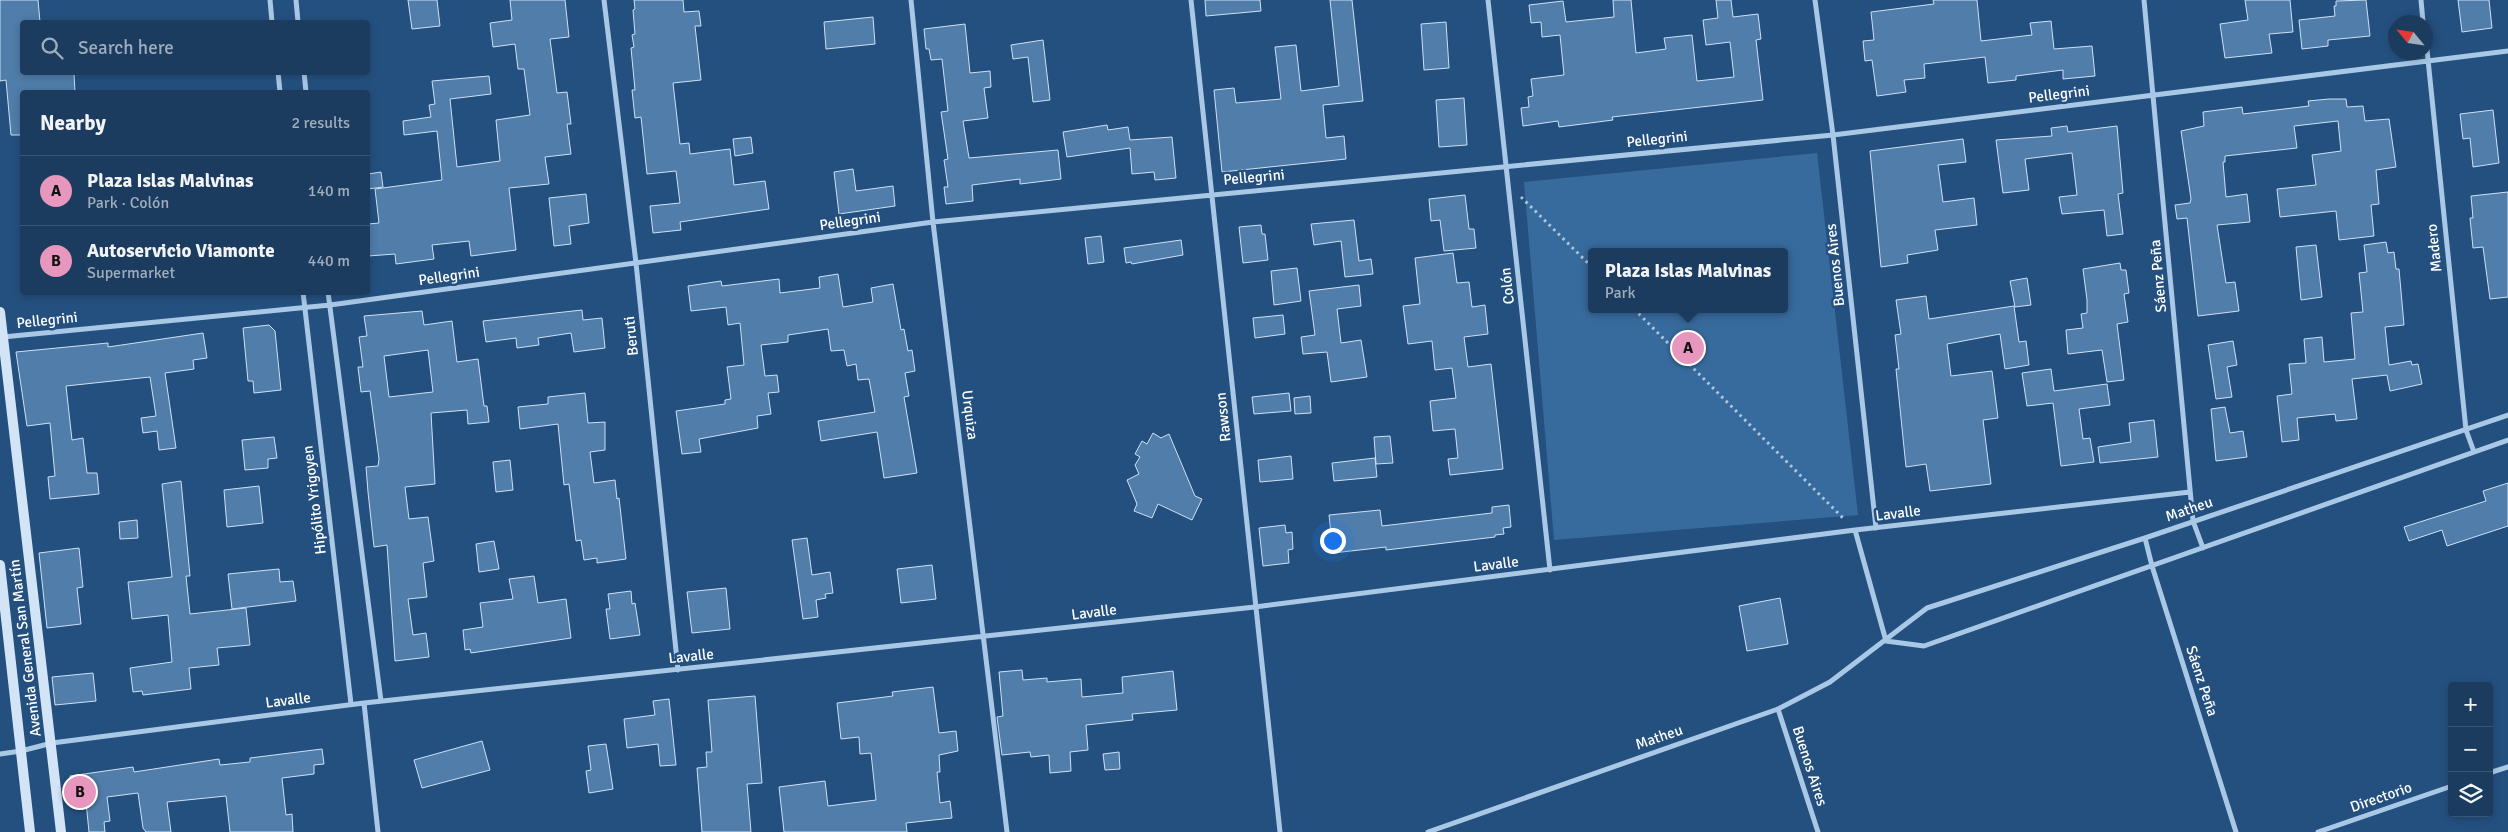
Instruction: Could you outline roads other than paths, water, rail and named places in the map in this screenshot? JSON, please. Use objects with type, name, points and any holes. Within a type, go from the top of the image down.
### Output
[{"type":"main road","name":"Avenida General San Martín","points":[[0,312],[1,337],[52,743],[61,832]]},
{"type":"main road","name":"Avenida General San Martín","points":[[0,566],[30,832]]},
{"type":"street","points":[[270,0],[272,20]]},
{"type":"street","points":[[296,0],[298,20]]},
{"type":"street","name":"Beruti","points":[[604,0],[636,263],[678,670]]},
{"type":"street","name":"Urquiza","points":[[911,0],[933,222],[985,637],[1007,832]]},
{"type":"street","name":"Rawson","points":[[1191,0],[1280,832]]},
{"type":"street","name":"Colón","points":[[1488,0],[1550,570]]},
{"type":"street","name":"Buenos Aires","points":[[1815,0],[1833,135],[1876,528]]},
{"type":"street","name":"Sáenz Peña","points":[[2144,0],[2193,521],[2204,548]]},
{"type":"street","points":[[2421,0],[2422,15]]},
{"type":"street","name":"Pellegrini","points":[[2433,58],[2508,51]]},
{"type":"street","name":"Pellegrini","points":[[1,337],[330,305],[933,222],[1833,135],[2420,60]]},
{"type":"street","name":"Madero","points":[[2428,60],[2466,430],[2474,452]]},
{"type":"street","points":[[278,75],[280,90]]},
{"type":"street","points":[[304,75],[306,90]]},
{"type":"street","name":"Hipólito Yrigoyen","points":[[303,295],[351,704]]},
{"type":"street","points":[[328,295],[381,701]]},
{"type":"street","name":"Matheu","points":[[1428,832],[1778,709],[1830,682],[1927,608],[2145,538],[2508,415]]},
{"type":"street","points":[[1855,530],[1886,641],[1924,646],[2508,440]]},
{"type":"street","name":"Lavalle","points":[[0,754],[52,743],[351,704],[985,637],[1255,606],[1855,530],[2190,492]]},
{"type":"street","name":"Sáenz Peña","points":[[2145,538],[2152,566],[2236,832]]},
{"type":"street","points":[[364,703],[378,832]]},
{"type":"street","name":"Buenos Aires","points":[[1778,709],[1818,832]]},
{"type":"street","points":[[2492,772],[2508,767]]},
{"type":"street","name":"Directorio","points":[[2318,832],[2448,787]]},
{"type":"place","name":"Plaza Islas Malvinas","points":[[1688,348]]},
{"type":"place","name":"Autoservicio Viamonte","points":[[80,792]]}]
